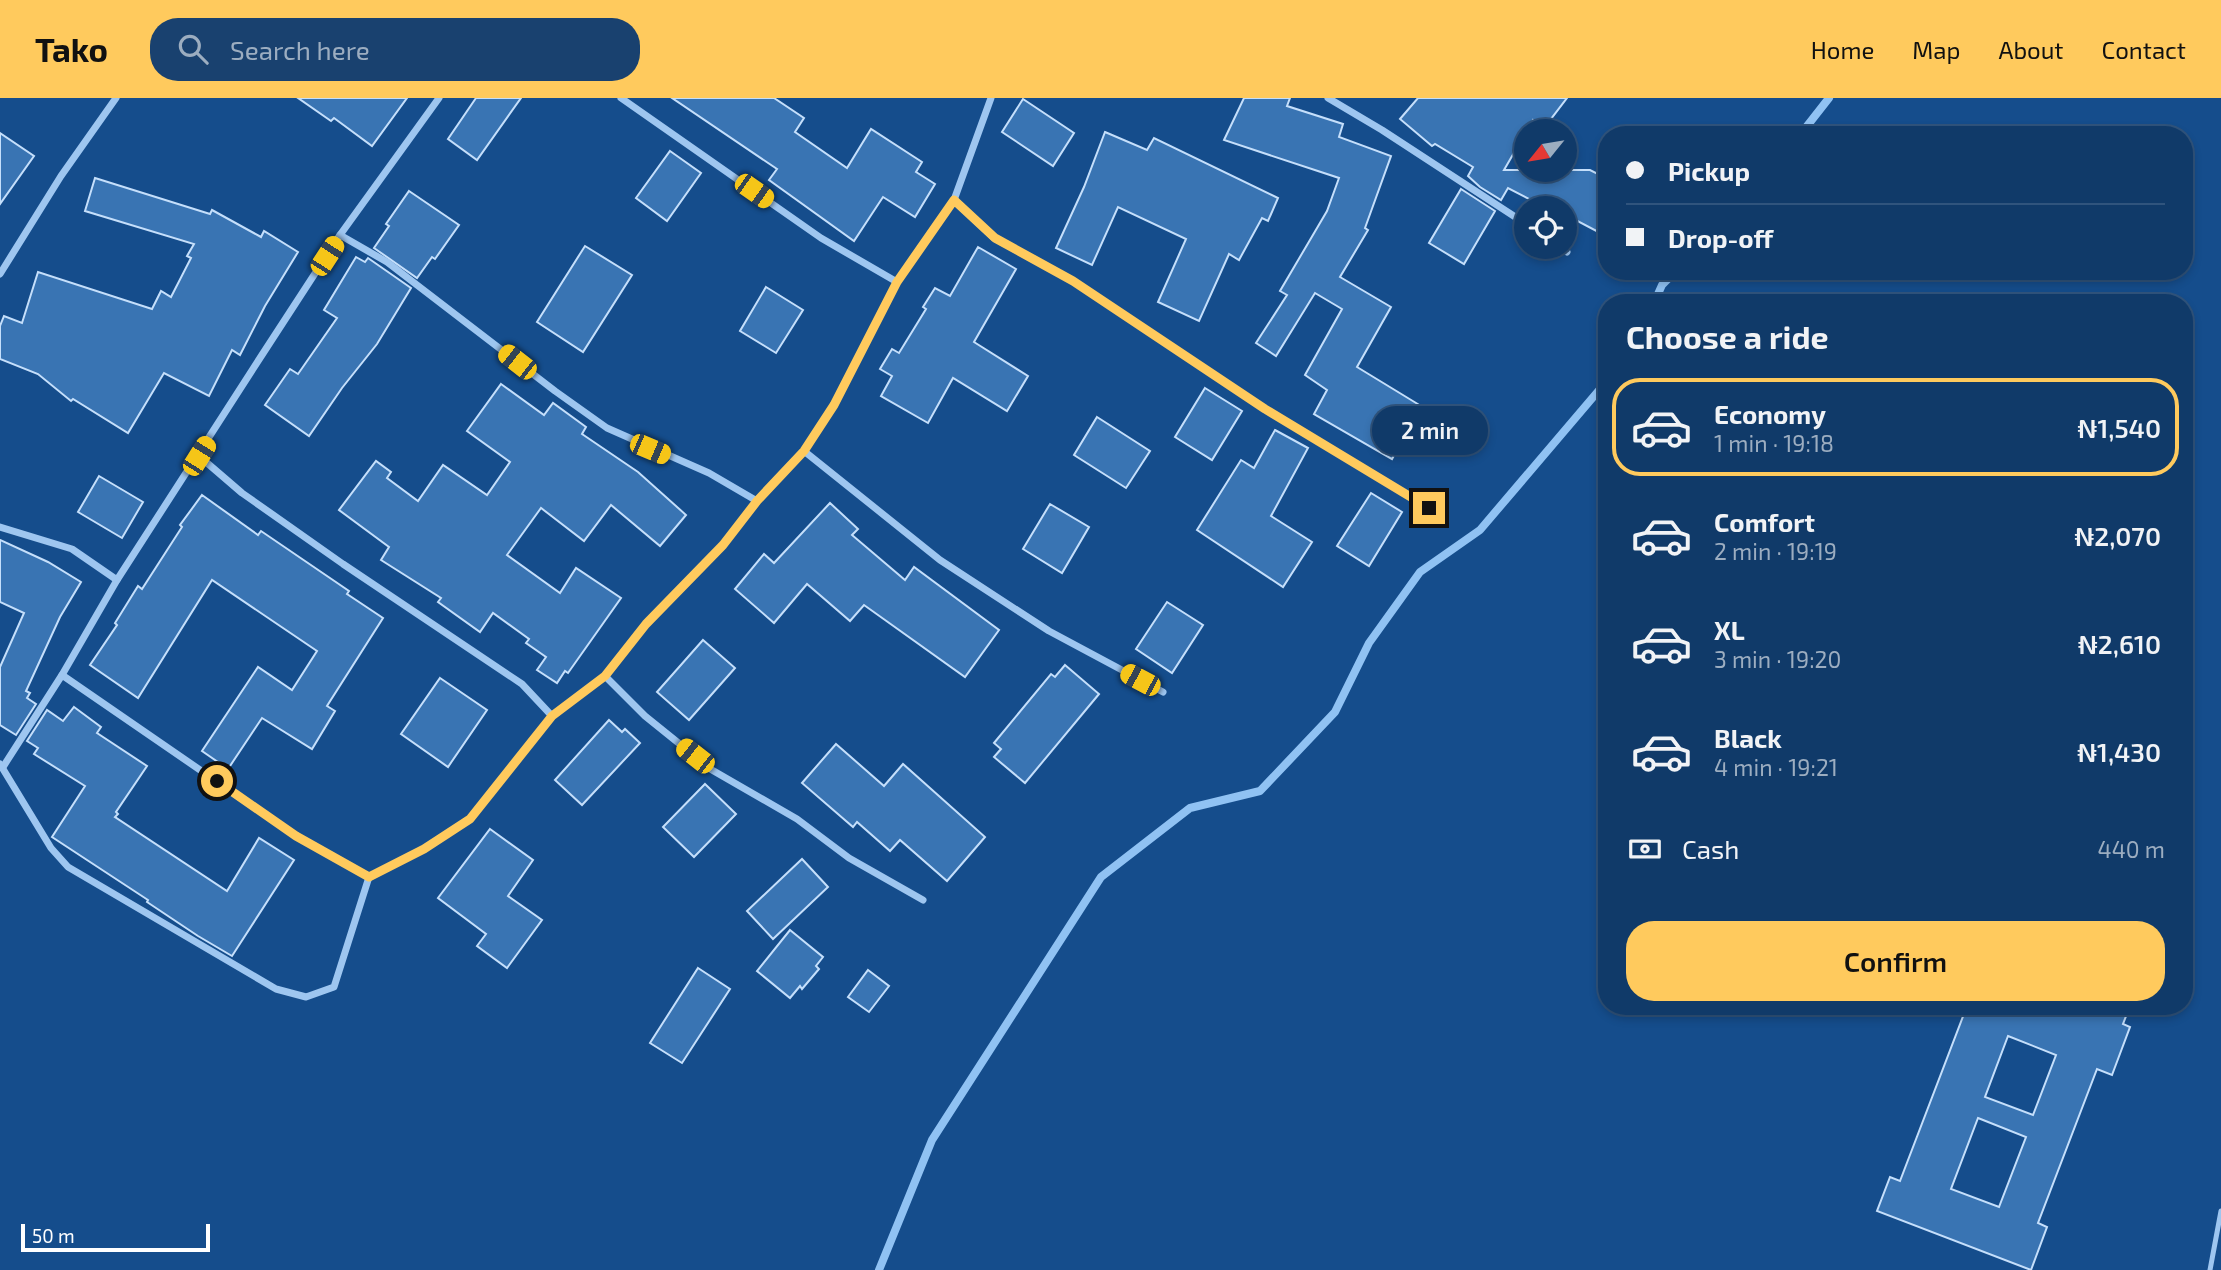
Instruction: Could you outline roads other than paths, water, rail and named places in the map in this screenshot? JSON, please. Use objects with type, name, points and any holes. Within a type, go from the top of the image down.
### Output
[{"type":"street","points":[[0,274],[61,176],[116,98]]},
{"type":"street","points":[[439,98],[340,235],[117,580],[62,675],[2,765],[51,848],[68,867],[276,989],[306,997],[334,987],[369,877],[424,849],[470,819],[552,716],[605,676],[646,624],[723,545],[757,501],[804,451],[834,405],[897,282],[954,200],[990,98]]},
{"type":"street","points":[[621,98],[821,238],[897,282]]},
{"type":"street","points":[[1328,98],[1382,130],[1514,217]]},
{"type":"street","points":[[954,200],[995,238],[1073,281],[1265,409],[1429,508]]},
{"type":"street","points":[[340,235],[387,262],[607,428],[709,473],[757,501]]},
{"type":"street","points":[[804,451],[940,560],[1049,631],[1163,692]]},
{"type":"street","points":[[199,456],[242,493],[522,684],[552,716]]},
{"type":"street","points":[[0,527],[72,549],[117,580]]},
{"type":"street","points":[[62,675],[296,836],[369,877]]},
{"type":"street","points":[[605,676],[645,716],[712,770],[797,819],[849,858],[923,900]]},
{"type":"lane","points":[[2210,1270],[2221,1211]]},
{"type":"waterway","points":[[1807,126],[1829,98]]},
{"type":"waterway","points":[[1658,294],[1667,280]]},
{"type":"waterway","points":[[879,1270],[932,1140],[1101,877],[1190,808],[1260,791],[1335,712],[1369,643],[1420,572],[1480,530],[1598,391]]}]
